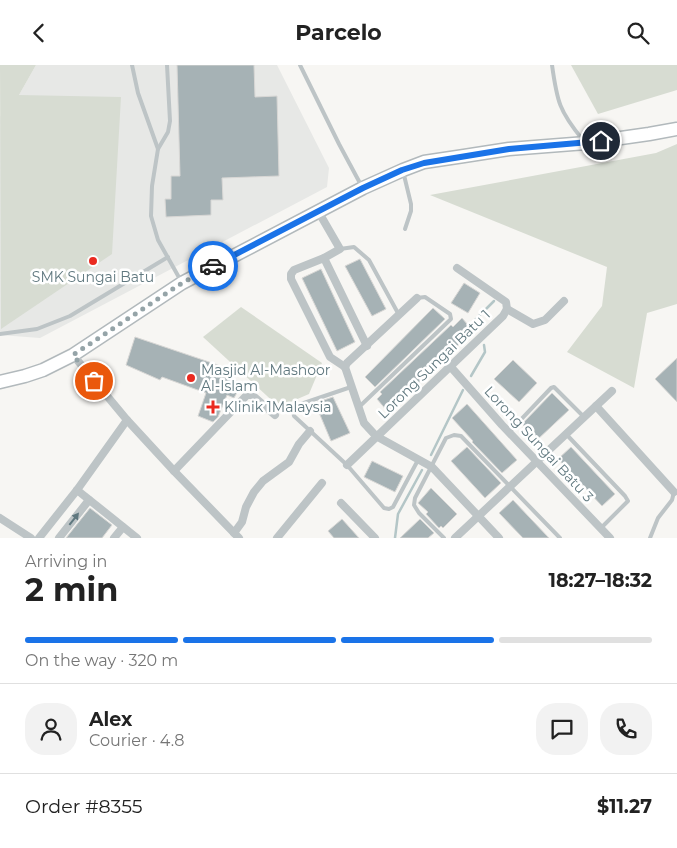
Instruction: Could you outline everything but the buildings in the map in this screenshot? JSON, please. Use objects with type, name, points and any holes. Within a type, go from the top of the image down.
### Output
[{"type":"main road","points":[[0,382],[34,373],[73,355],[182,283],[318,211],[402,170],[424,163],[509,149],[586,143],[649,135],[677,129]]},
{"type":"street","points":[[318,211],[340,249],[324,259],[294,271],[290,275],[330,357],[345,367],[364,423],[376,436],[432,467],[499,538]]},
{"type":"street","points":[[324,259],[367,345]]},
{"type":"street","points":[[457,268],[506,302],[507,309],[533,324],[545,320],[564,301]]},
{"type":"street","points":[[345,367],[417,299]]},
{"type":"street","name":"Lorong Sungai Batu 1","points":[[347,465],[503,316],[507,309]]},
{"type":"street","points":[[73,355],[127,420],[236,535],[246,507],[254,492],[263,481],[289,462],[299,444],[310,431]]},
{"type":"street","name":"Lorong Sungai Batu 3","points":[[450,366],[509,432],[610,538]]},
{"type":"street","points":[[455,538],[612,391]]},
{"type":"street","points":[[174,471],[249,394],[275,415]]},
{"type":"street","points":[[596,406],[674,492]]},
{"type":"street","points":[[39,538],[127,420]]},
{"type":"street","points":[[277,538],[322,483]]},
{"type":"street","points":[[76,490],[137,538]]},
{"type":"street","points":[[59,538],[89,500]]},
{"type":"street","points":[[341,503],[375,538]]},
{"type":"street","points":[[0,518],[31,538]]},
{"type":"street","points":[[114,538],[123,527]]},
{"type":"lane","points":[[132,65],[138,93],[158,149]]},
{"type":"lane","points":[[168,65],[170,121],[168,132],[158,149],[152,186],[151,216],[158,240],[182,283]]},
{"type":"lane","points":[[300,65],[339,145],[363,188]]},
{"type":"lane","points":[[552,65],[556,95],[561,109],[568,122],[586,143]]},
{"type":"lane","points":[[402,170],[411,204],[411,211],[404,229]]},
{"type":"lane","points":[[340,249],[354,247],[369,260],[399,315]]},
{"type":"lane","points":[[0,334],[38,329],[70,316],[168,257]]},
{"type":"lane","points":[[359,407],[451,319],[450,314],[425,297],[421,296],[417,299]]},
{"type":"lane","points":[[351,387],[295,407],[294,416],[347,465],[384,508],[389,509],[393,507],[418,459]]},
{"type":"lane","points":[[509,432],[554,387],[584,417]]},
{"type":"lane","points":[[566,434],[628,501],[600,528]]},
{"type":"lane","points":[[444,538],[419,513],[414,505],[415,498],[446,438],[454,435],[461,436],[560,538]]},
{"type":"lane","points":[[650,538],[658,518],[672,500],[674,492]]},
{"type":"shaded area","points":[[0,65],[36,65],[19,95],[121,97],[112,254],[1,329]]},
{"type":"shaded area","name":"SMK Sungai Batu","points":[[36,65],[277,65],[329,168],[327,187],[40,338],[0,335],[0,117],[19,95]]},
{"type":"shaded area","points":[[571,65],[677,65],[677,90],[598,114]]},
{"type":"shaded area","points":[[677,144],[677,304],[647,313],[634,388],[567,352],[602,306],[607,267],[430,195],[656,153]]},
{"type":"shaded area","points":[[241,307],[322,363],[309,394],[279,407],[203,337]]},
{"type":"waterway","points":[[475,320],[494,301]]},
{"type":"waterway","points":[[471,376],[485,352],[484,345]]},
{"type":"waterway","points":[[431,455],[463,390]]},
{"type":"waterway","points":[[395,538],[398,514],[422,470]]},
{"type":"way so far","points":[[94,381],[73,355],[182,283],[213,266]]},
{"type":"place","name":"SMK Sungai Batu","points":[[93,261]]},
{"type":"place","name":"Masjid Al-Mashoor Al-Islam","points":[[191,378]]},
{"type":"place","name":"Klinik 1Malaysia","points":[[213,407]]},
{"type":"route","points":[[213,266],[363,188],[402,170],[424,163],[509,149],[601,141]]}]
